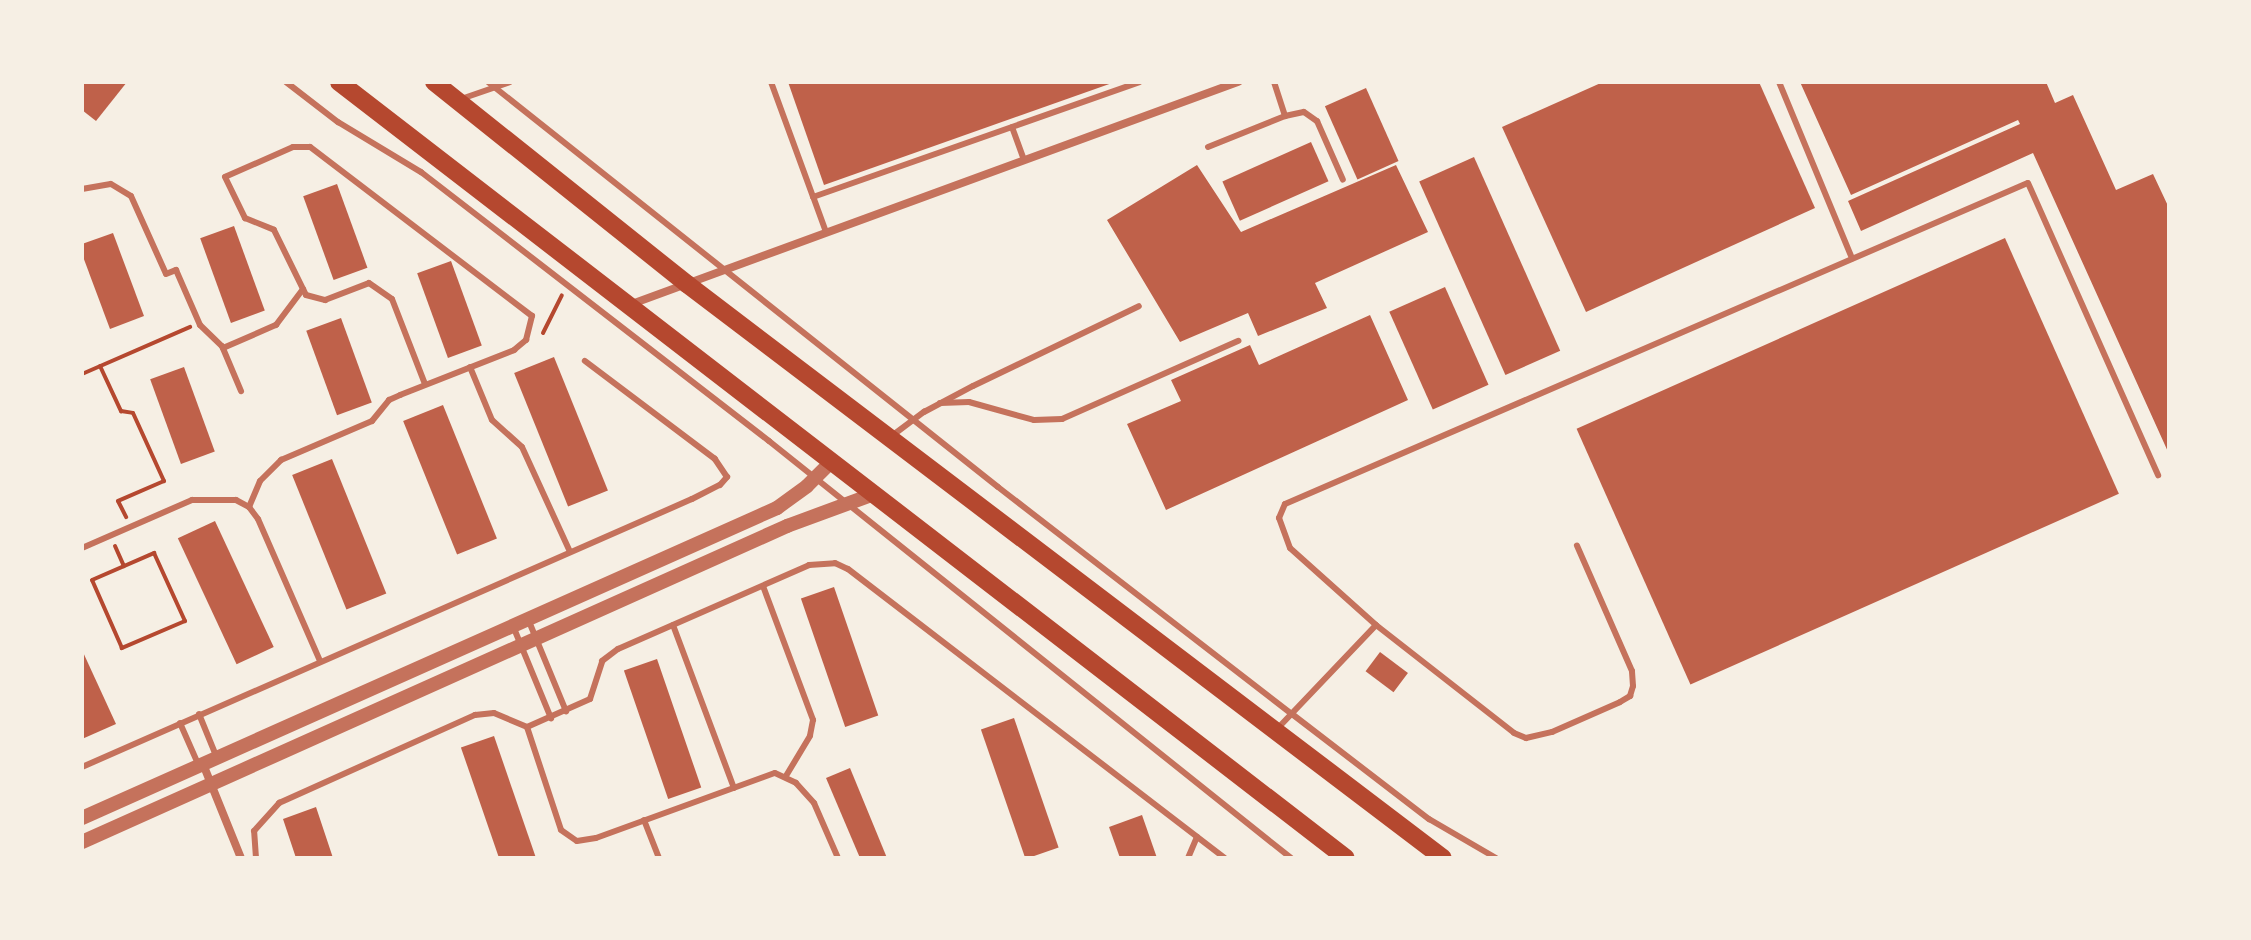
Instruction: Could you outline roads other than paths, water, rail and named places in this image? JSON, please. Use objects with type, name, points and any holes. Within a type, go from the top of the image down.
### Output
[{"type":"main road","points":[[339,82],[1346,858]]},
{"type":"main road","points":[[434,82],[687,284],[1443,858]]},
{"type":"street","points":[[628,305],[1238,82]]},
{"type":"street","points":[[82,818],[777,508],[831,462]]},
{"type":"street","points":[[82,842],[520,644],[874,494]]},
{"type":"street","points":[[201,765],[241,858]]},
{"type":"lane","points":[[286,82],[338,122],[421,172],[847,503],[1291,858]]},
{"type":"lane","points":[[488,82],[914,420],[1292,714],[1429,819],[1496,858]]},
{"type":"lane","points":[[457,100],[510,82]]},
{"type":"lane","points":[[771,82],[826,232]]},
{"type":"lane","points":[[813,197],[1139,82]]},
{"type":"lane","points":[[1274,82],[1285,116]]},
{"type":"lane","points":[[1779,82],[1852,258]]},
{"type":"lane","points":[[1208,147],[1285,116],[1304,112],[1317,121],[1343,180]]},
{"type":"lane","points":[[1012,127],[1024,160]]},
{"type":"lane","points":[[249,507],[260,481],[281,460],[372,421],[389,400],[514,350],[526,340],[532,327],[532,316],[310,147],[293,147],[225,177],[245,218],[274,230],[303,289],[314,300],[325,300],[369,283],[392,299],[425,384]]},
{"type":"lane","points":[[1577,546],[1632,671],[1633,686],[1630,696],[1620,702],[1552,732],[1526,738],[1514,733],[1376,625],[1290,548],[1279,518],[1285,504],[2028,183],[2158,475]]},
{"type":"lane","points":[[82,189],[111,184],[131,196],[166,274],[176,270],[199,323],[223,348],[241,391]]},
{"type":"lane","points":[[223,348],[276,325],[303,289]]},
{"type":"lane","points":[[890,438],[940,403],[1139,306]]},
{"type":"lane","points":[[940,403],[969,402],[1034,420],[1062,419],[1238,341]]},
{"type":"lane","points":[[82,767],[706,492],[727,477],[715,459],[585,361]]},
{"type":"lane","points":[[470,367],[492,420],[522,447],[570,552]]},
{"type":"lane","points":[[82,548],[192,500],[222,497],[249,507],[258,519],[320,661]]},
{"type":"lane","points":[[256,858],[254,831],[279,803],[475,715],[494,713],[527,727],[551,718],[590,699],[596,674],[609,654],[823,562],[848,569],[1225,858]]},
{"type":"lane","points":[[763,586],[813,720],[806,744],[786,776]]},
{"type":"lane","points":[[528,619],[566,711]]},
{"type":"lane","points":[[673,625],[734,788]]},
{"type":"lane","points":[[1276,730],[1376,625]]},
{"type":"lane","points":[[513,626],[551,718]]},
{"type":"lane","points":[[199,714],[217,758]]},
{"type":"lane","points":[[180,723],[201,765]]},
{"type":"lane","points":[[527,727],[561,830],[567,836],[585,842],[775,773],[786,776],[814,803],[838,858]]},
{"type":"lane","points":[[644,820],[659,858]]},
{"type":"lane","points":[[1188,858],[1197,837]]}]
